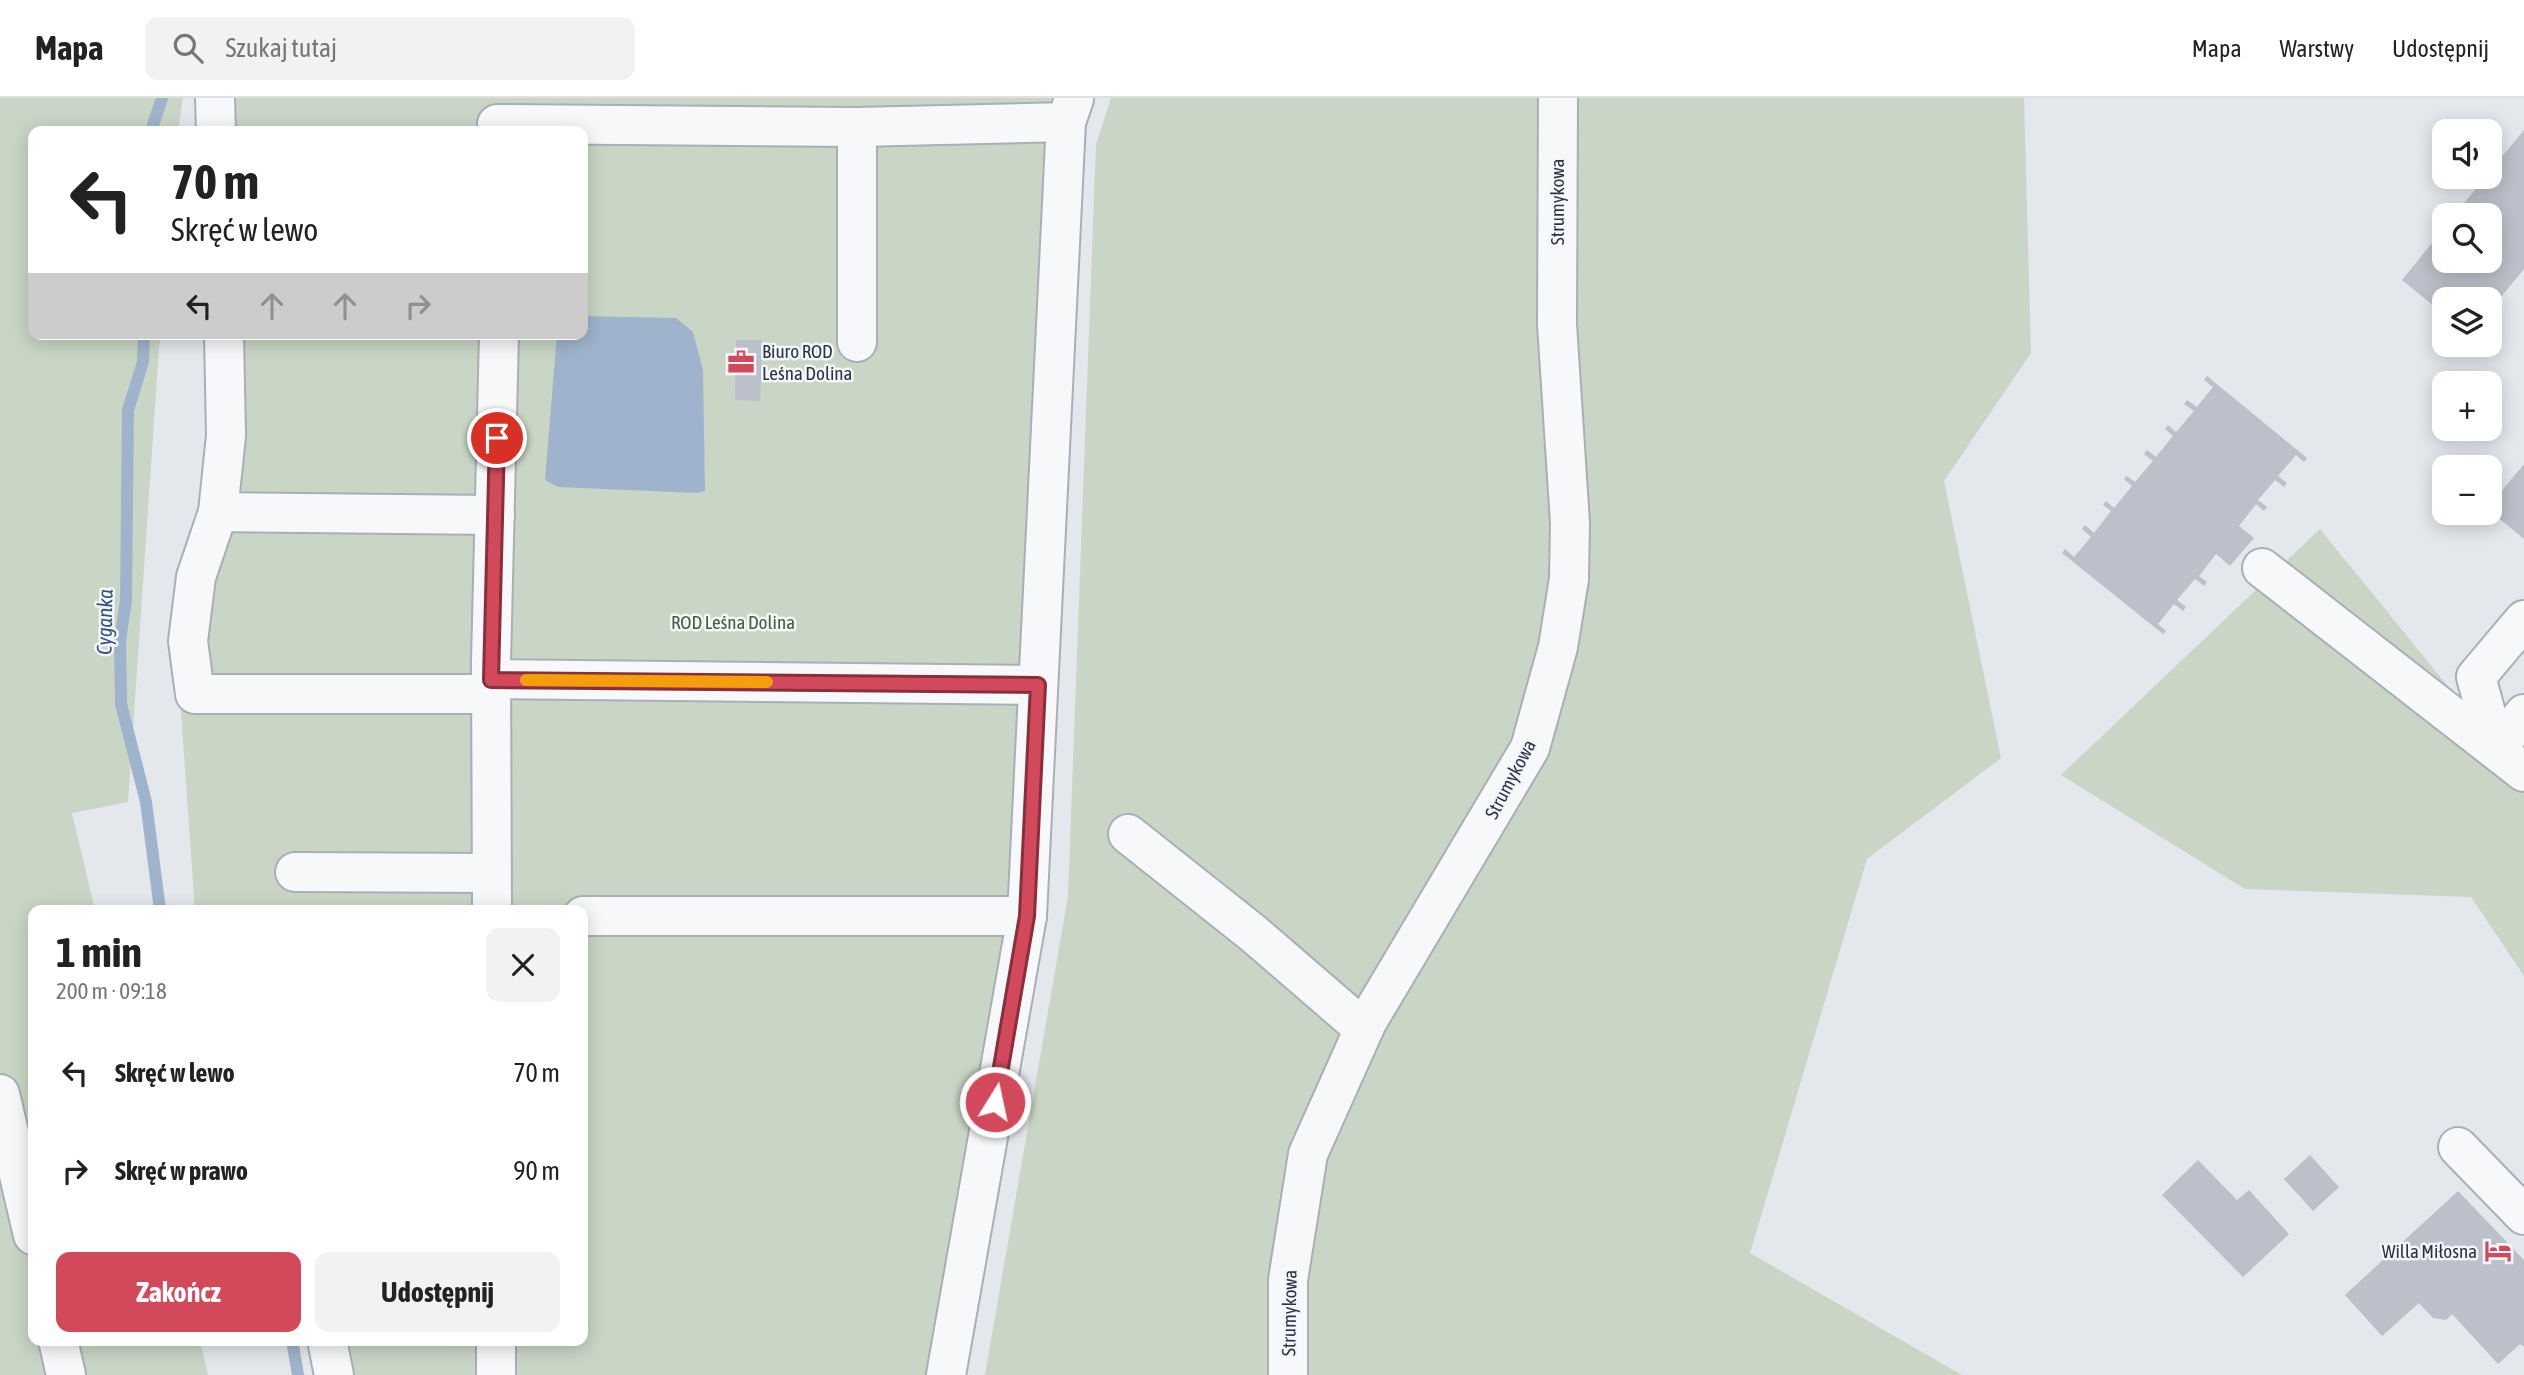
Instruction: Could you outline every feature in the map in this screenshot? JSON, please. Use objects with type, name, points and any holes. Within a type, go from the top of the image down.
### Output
[{"type":"street","points":[[215,98],[216,126]]},
{"type":"street","name":"Strumykowa","points":[[1289,1375],[1287,1280],[1308,1154],[1364,1029],[1530,748],[1558,647],[1569,579],[1570,523],[1557,324],[1558,98]]},
{"type":"street","points":[[497,118],[857,127],[1070,110],[1027,916],[946,1375]]},
{"type":"street","points":[[857,127],[858,342]]},
{"type":"street","points":[[224,340],[226,436],[218,512],[196,576],[188,641],[195,694],[491,687],[1038,685]]},
{"type":"street","points":[[295,872],[492,892],[491,687],[499,340]]},
{"type":"street","points":[[218,512],[495,515]]},
{"type":"street","points":[[2262,568],[2515,756]]},
{"type":"street","points":[[2515,756],[2476,677],[2524,620]]},
{"type":"street","points":[[2515,756],[2524,714]]},
{"type":"street","points":[[1128,834],[1254,934],[1364,1029]]},
{"type":"street","points":[[588,916],[1027,916]]},
{"type":"street","points":[[0,1094],[28,1214]]},
{"type":"street","points":[[2458,1147],[2524,1215]]},
{"type":"street","points":[[59,1346],[66,1375]]},
{"type":"street","points":[[328,1346],[334,1375]]},
{"type":"street","points":[[496,1346],[496,1375]]},
{"type":"green space","points":[[0,98],[183,98],[179,126],[28,126],[28,340],[160,340],[128,802],[72,813],[94,905],[28,905],[28,1346],[201,1346],[208,1375],[0,1375]]},
{"type":"green space","name":"ROD Leśna Dolina","points":[[200,98],[1091,98],[1080,134],[1069,357],[964,1375],[325,1375],[319,1346],[588,1346],[588,905],[195,905],[177,656],[213,421],[211,340],[588,340],[588,126],[203,126]]},
{"type":"green space","points":[[1111,98],[2024,98],[2031,353],[1944,481],[2001,758],[1867,859],[1750,1253],[1962,1375],[985,1375],[1068,896],[1096,144]]},
{"type":"green space","points":[[2320,529],[2524,780],[2524,976],[2471,897],[2245,889],[2061,775]]},
{"type":"water","points":[[588,316],[676,318],[693,332],[703,370],[705,491],[697,493],[558,487],[545,480],[557,340],[588,340]]},
{"type":"building","points":[[2524,130],[2524,269],[2502,296],[2502,287],[2432,287],[2432,304],[2402,280],[2432,243],[2432,273],[2502,273],[2502,203],[2464,203],[2476,189],[2502,189],[2502,157]]},
{"type":"building","points":[[736,340],[762,340],[760,401],[735,400]]},
{"type":"building","points":[[2207,376],[2307,458],[2304,462],[2296,455],[2278,476],[2287,483],[2284,487],[2275,480],[2258,500],[2267,507],[2264,511],[2256,504],[2239,526],[2254,538],[2230,566],[2216,554],[2199,576],[2207,582],[2204,586],[2195,579],[2177,600],[2186,607],[2183,611],[2174,604],[2158,624],[2166,631],[2163,634],[2062,553],[2065,549],[2074,557],[2091,537],[2082,529],[2085,525],[2094,533],[2111,511],[2103,505],[2106,501],[2114,508],[2132,486],[2124,479],[2127,476],[2135,482],[2153,461],[2144,454],[2147,450],[2156,457],[2173,436],[2165,429],[2168,425],[2176,432],[2194,411],[2184,404],[2187,400],[2197,407],[2213,387],[2204,380]]},
{"type":"building","points":[[2524,464],[2524,539],[2502,521],[2502,491]]},
{"type":"building","points":[[2310,1155],[2339,1187],[2313,1211],[2284,1179]]},
{"type":"building","points":[[2198,1160],[2237,1200],[2249,1190],[2289,1234],[2243,1277],[2162,1195]]},
{"type":"building","points":[[2458,1191],[2524,1260],[2524,1347],[2520,1344],[2498,1364],[2452,1314],[2446,1320],[2433,1318],[2419,1303],[2382,1336],[2345,1295]]},
{"type":"waterway","name":"Cyganka","points":[[153,126],[162,98]]},
{"type":"waterway","name":"Cyganka","points":[[144,340],[143,362],[128,410],[126,600],[120,641],[121,704],[146,802],[159,905]]},
{"type":"waterway","name":"Cyganka","points":[[293,1346],[298,1375]]},
{"type":"slow traffic","points":[[526,680],[767,682]]},
{"type":"place","name":"Biuro ROD Leśna Dolina","points":[[741,362]]},
{"type":"place","name":"Willa Miłosna","points":[[2498,1251]]},
{"type":"route","points":[[497,438],[491,680],[1038,685],[1027,916],[995,1102]]}]
